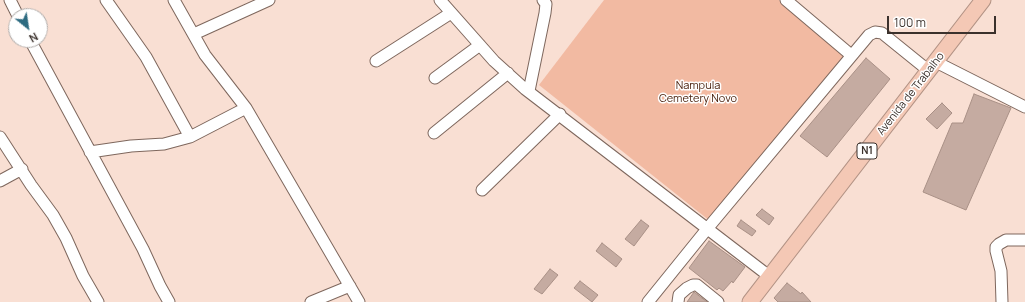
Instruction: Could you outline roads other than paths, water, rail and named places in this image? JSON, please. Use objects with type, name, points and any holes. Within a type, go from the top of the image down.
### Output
[{"type":"highway","name":"Avenida de Trabalho","points":[[750,302],[983,0]]},
{"type":"street","points":[[106,0],[146,57],[190,137]]},
{"type":"street","points":[[174,0],[205,55],[246,108],[359,302]]},
{"type":"street","points":[[194,34],[269,0]]},
{"type":"street","points":[[440,0],[508,73],[529,91],[769,276]]},
{"type":"street","points":[[786,0],[851,55]]},
{"type":"street","points":[[529,91],[545,1]]},
{"type":"street","points":[[376,61],[451,13]]},
{"type":"street","points":[[648,302],[869,35],[875,32],[882,33],[932,67],[1025,107]]},
{"type":"street","points":[[435,78],[480,44]]},
{"type":"street","points":[[34,48],[143,249],[160,286],[170,302]]},
{"type":"street","points":[[434,133],[508,73]]},
{"type":"street","points":[[90,152],[131,146],[164,144],[190,137],[246,108]]},
{"type":"street","points":[[482,190],[560,114]]},
{"type":"street","points":[[0,137],[53,215],[66,238],[83,276],[98,302]]},
{"type":"street","points":[[0,181],[22,170]]},
{"type":"street","points":[[1002,302],[1001,271],[996,248],[999,244],[1006,240],[1025,240]]},
{"type":"street","points":[[678,302],[680,295],[687,288],[696,285],[718,302]]},
{"type":"street","points":[[311,302],[350,286]]},
{"type":"park label","name":"Nampula Cemetery Novo","points":[[698,92]]}]
